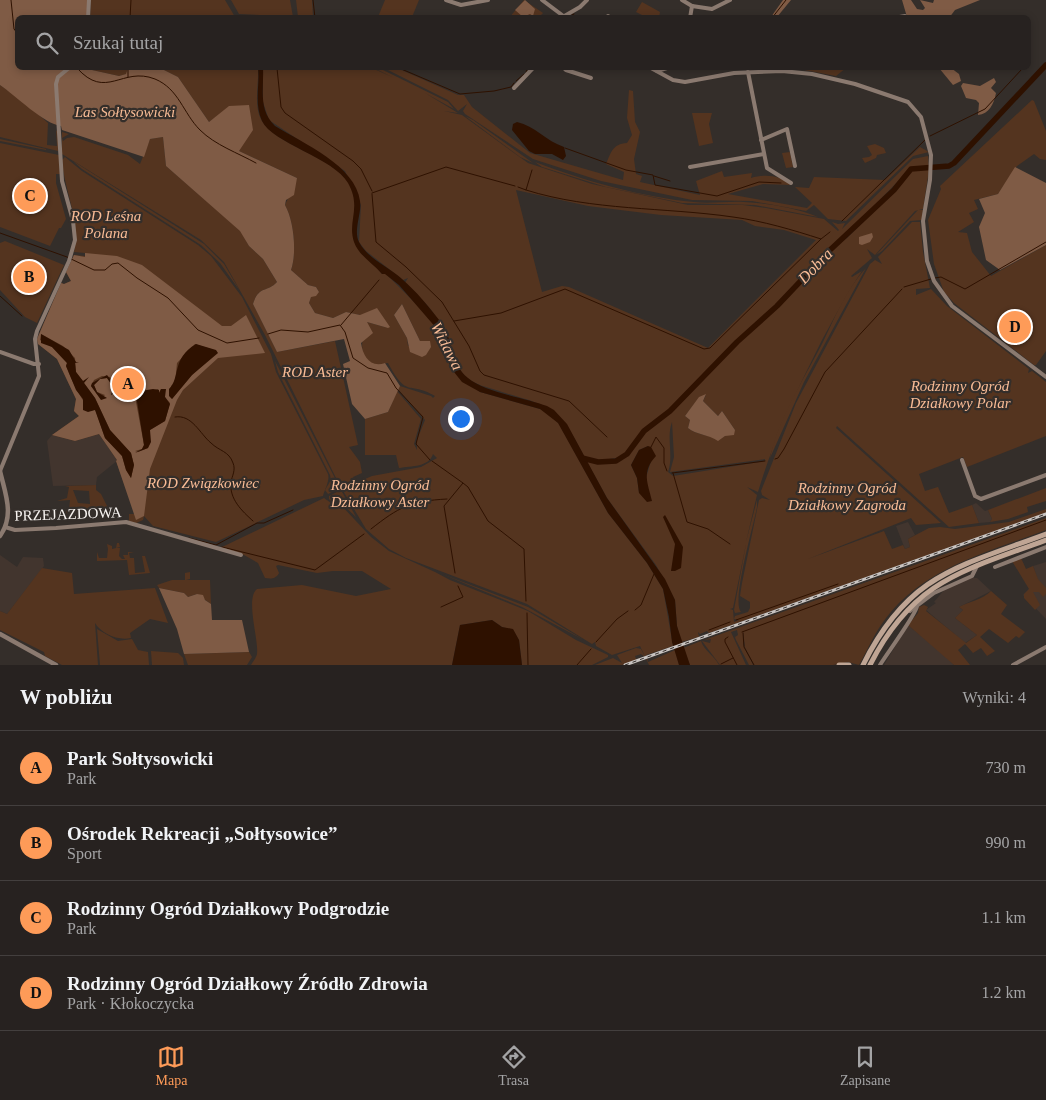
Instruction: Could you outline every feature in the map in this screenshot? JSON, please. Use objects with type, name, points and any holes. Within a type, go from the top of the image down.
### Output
[{"type":"main road","points":[[862,665],[881,632],[898,609],[930,582],[956,568],[1046,534]]},
{"type":"main road","points":[[870,665],[884,638],[900,616],[932,588],[976,566],[1046,540]]},
{"type":"main road","points":[[839,665],[848,665]]},
{"type":"street","points":[[88,15],[89,0]]},
{"type":"street","points":[[446,0],[465,5],[488,0]]},
{"type":"street","points":[[542,0],[561,15]]},
{"type":"street","points":[[567,15],[587,0]]},
{"type":"street","points":[[682,0],[692,6],[697,5],[709,9],[730,0]]},
{"type":"street","points":[[690,15],[692,6]]},
{"type":"street","points":[[0,536],[5,528],[9,506],[0,471],[39,376],[36,334],[71,256],[75,231],[62,181],[56,84],[58,77],[67,70]]},
{"type":"street","points":[[514,88],[531,70]]},
{"type":"street","points":[[566,70],[591,78]]},
{"type":"street","points":[[667,70],[667,77]]},
{"type":"street","points":[[657,71],[667,77],[685,82],[718,75],[777,70]]},
{"type":"street","points":[[796,70],[836,78],[908,102],[922,117],[932,172],[923,221],[927,261],[934,281],[952,306],[1046,377]]},
{"type":"street","points":[[748,72],[768,169],[791,183]]},
{"type":"street","points":[[761,140],[788,130],[795,166]]},
{"type":"street","points":[[690,167],[764,154]]},
{"type":"street","points":[[0,352],[39,364]]},
{"type":"street","points":[[962,460],[975,496],[981,499],[1046,475]]},
{"type":"street","name":"PRZEJAZDOWA","points":[[5,528],[15,530],[56,528],[126,522],[242,555]]},
{"type":"street","points":[[995,567],[1046,547]]},
{"type":"street","points":[[900,616],[937,592],[972,576],[976,566]]},
{"type":"street","points":[[880,665],[917,612],[917,606]]},
{"type":"street","points":[[0,634],[56,665]]},
{"type":"street","points":[[1013,665],[1046,647]]},
{"type":"street","points":[[1023,660],[1026,665]]},
{"type":"shaded area","points":[[99,434],[118,460],[97,477],[96,485],[53,486],[47,441],[52,435],[75,441]]},
{"type":"shaded area","points":[[976,503],[985,511],[988,510],[992,519],[990,522],[979,523],[972,505]]},
{"type":"shaded area","points":[[908,522],[915,535],[908,539],[910,547],[905,549],[896,526]]},
{"type":"shaded area","points":[[0,555],[17,567],[23,557],[43,558],[44,566],[7,614],[0,611]]},
{"type":"shaded area","points":[[1046,562],[1046,619],[1023,595],[1038,580],[1033,566]]},
{"type":"shaded area","points":[[967,578],[977,578],[991,591],[959,607],[963,610],[955,618],[977,635],[965,643],[926,610],[936,603],[934,602],[945,589]]},
{"type":"shaded area","points":[[908,625],[949,659],[954,665],[884,665]]},
{"type":"green space","name":"Las Sołtysowicki","points":[[0,0],[87,0],[87,15],[15,15],[15,70],[92,70],[119,76],[126,74],[127,70],[164,70],[178,77],[209,122],[229,106],[249,105],[253,130],[239,151],[297,178],[294,195],[286,200],[285,205],[291,220],[294,237],[294,255],[291,270],[308,285],[316,287],[319,292],[316,296],[311,297],[309,303],[315,313],[333,318],[346,312],[360,315],[377,308],[390,327],[367,322],[373,333],[361,343],[363,352],[368,360],[375,364],[385,363],[400,386],[388,412],[365,419],[352,404],[343,364],[350,361],[344,339],[277,352],[253,304],[258,294],[277,282],[263,259],[249,246],[240,231],[166,166],[163,137],[150,139],[144,157],[62,130],[61,126],[38,115],[0,85]]},
{"type":"green space","points":[[91,0],[225,0],[234,15],[90,15]]},
{"type":"green space","points":[[231,0],[290,0],[293,15],[260,15],[239,14]]},
{"type":"green space","points":[[296,0],[312,0],[313,15],[298,15]]},
{"type":"green space","points":[[385,0],[419,0],[413,15],[379,15]]},
{"type":"green space","points":[[524,0],[543,13],[541,15],[512,15]]},
{"type":"green space","points":[[525,0],[535,9],[533,15],[521,15],[515,10]]},
{"type":"green space","points":[[783,0],[791,0],[779,15],[772,15]]},
{"type":"green space","points":[[902,0],[911,0],[917,9],[923,10],[925,8],[920,0],[933,3],[934,0],[980,0],[955,10],[951,15],[906,15]]},
{"type":"green space","points":[[642,2],[660,12],[659,15],[642,15],[636,12]]},
{"type":"green space","points":[[92,70],[128,70],[127,74],[119,76]]},
{"type":"green space","name":"Rodzinny Ogród Działkowy Aster","points":[[164,70],[258,70],[257,102],[262,121],[271,131],[284,140],[341,173],[350,184],[356,203],[354,241],[382,274],[385,273],[427,315],[437,329],[445,347],[450,367],[480,392],[540,409],[549,413],[559,424],[608,513],[647,563],[663,589],[673,646],[646,655],[648,662],[675,650],[679,665],[649,665],[640,646],[612,655],[596,646],[595,642],[592,644],[527,604],[406,558],[389,549],[366,529],[342,489],[372,476],[421,467],[437,458],[433,454],[424,464],[399,468],[396,455],[365,455],[365,419],[388,412],[397,391],[421,419],[414,444],[417,450],[417,440],[425,420],[398,389],[400,386],[433,398],[435,396],[400,382],[388,363],[376,365],[369,363],[365,359],[362,347],[367,322],[388,328],[360,315],[346,312],[333,318],[315,313],[309,303],[311,296],[319,292],[316,287],[308,285],[291,270],[294,255],[294,237],[291,220],[285,205],[297,178],[239,151],[219,115],[209,122],[178,77]],"holes":[[[402,304],[420,341],[408,346],[407,338],[394,315]]]},
{"type":"green space","points":[[263,70],[376,70],[392,77],[378,70],[383,70],[448,102],[454,109],[425,93],[458,113],[444,111],[462,115],[528,163],[592,184],[688,205],[743,205],[824,219],[838,231],[832,222],[838,224],[845,223],[842,229],[913,159],[928,156],[929,170],[923,209],[915,211],[875,255],[867,249],[872,258],[851,276],[862,271],[846,296],[804,377],[779,433],[758,492],[747,487],[757,495],[746,542],[757,500],[757,507],[741,579],[739,605],[741,612],[735,613],[734,610],[746,544],[733,608],[730,609],[733,610],[734,622],[739,620],[734,619],[735,616],[748,612],[750,608],[750,602],[740,596],[759,500],[762,498],[770,500],[762,495],[761,491],[796,403],[870,264],[875,260],[882,264],[878,257],[912,222],[920,222],[923,252],[930,288],[916,289],[916,295],[931,289],[947,306],[1029,369],[1028,373],[1032,371],[1046,382],[1046,436],[967,467],[963,457],[919,474],[925,491],[938,487],[949,513],[972,505],[979,523],[949,527],[837,426],[836,428],[941,523],[916,525],[911,518],[808,559],[884,531],[892,549],[903,545],[905,549],[910,547],[908,539],[929,528],[955,529],[1009,522],[1046,509],[1046,513],[709,633],[707,631],[700,634],[698,632],[699,637],[681,642],[677,626],[675,600],[656,565],[607,498],[586,460],[596,460],[584,456],[568,427],[553,411],[534,402],[477,384],[463,374],[436,317],[405,283],[408,278],[403,280],[366,251],[359,242],[361,205],[345,171],[269,120],[263,102]],"holes":[[[905,174],[907,176],[894,192],[847,238],[831,250]],[[516,190],[588,206],[661,215],[742,220],[755,226],[784,230],[816,240],[708,348],[569,287],[562,286],[542,292]],[[815,267],[780,304],[737,343],[672,409],[646,432],[624,458],[617,461],[601,460],[621,457],[637,441],[644,430],[673,407],[738,341]],[[706,395],[703,401],[718,416],[722,411],[735,430],[718,440],[688,428],[690,420],[685,416],[695,403]],[[672,422],[674,457],[670,472],[765,459],[765,461],[673,476],[668,472],[670,466],[670,428]],[[648,446],[651,461],[645,481],[647,486],[639,493],[637,478],[631,465],[639,450]]]},
{"type":"green space","points":[[388,70],[402,70],[458,95],[464,95],[472,107],[530,153],[623,180],[624,172],[606,164],[615,147],[627,143],[632,135],[627,118],[629,90],[633,91],[635,122],[640,132],[634,159],[636,174],[642,176],[640,182],[700,195],[696,181],[722,171],[724,177],[752,173],[751,178],[772,176],[782,179],[791,185],[763,184],[728,194],[807,208],[812,203],[795,187],[809,188],[814,177],[885,180],[920,147],[929,152],[913,156],[846,221],[828,219],[814,205],[806,211],[752,201],[692,200],[601,181],[533,159],[465,114],[463,111],[467,104],[458,111],[448,100]]},
{"type":"green space","points":[[804,70],[844,70],[836,76]]},
{"type":"green space","points":[[941,70],[954,70],[959,74],[961,81],[953,85]]},
{"type":"green space","points":[[994,78],[996,82],[991,88],[996,93],[994,101],[985,113],[978,115],[979,103],[976,100],[966,98],[961,86],[963,83],[980,86]]},
{"type":"green space","points":[[0,85],[22,100],[48,123],[47,145],[57,146],[56,130],[58,133],[58,151],[0,137]]},
{"type":"green space","points":[[1032,100],[1046,131],[1046,160],[1040,159],[1034,154],[1017,166],[998,194],[974,200],[978,209],[969,213],[974,222],[958,232],[967,233],[972,252],[991,276],[1046,245],[1046,351],[1036,365],[954,303],[944,292],[934,264],[928,220],[941,189],[940,186]]},
{"type":"green space","points":[[692,113],[712,113],[709,124],[713,143],[699,146]]},
{"type":"green space","points":[[465,116],[473,120],[533,163],[520,157]]},
{"type":"green space","points":[[62,132],[69,134],[62,138]]},
{"type":"green space","name":"ROD Aster","points":[[74,137],[128,155],[140,164],[150,139],[163,137],[166,166],[241,231],[249,246],[263,259],[277,282],[258,294],[253,304],[277,352],[335,341],[358,445],[349,447],[360,462],[362,473],[353,477],[355,481],[341,488],[265,335],[224,262],[201,240],[62,154],[62,138],[63,141]]},
{"type":"green space","points":[[0,139],[46,149],[46,150],[0,141]]},
{"type":"green space","points":[[0,143],[59,155],[60,174],[56,174],[56,183],[66,219],[50,246],[0,227]]},
{"type":"green space","points":[[875,144],[884,148],[886,153],[877,155],[876,158],[865,163],[862,158],[872,155],[867,146]]},
{"type":"green space","points":[[790,152],[793,167],[786,168],[782,153]]},
{"type":"green space","points":[[65,157],[82,171],[198,245],[211,256],[242,297],[271,354],[276,372],[328,474],[328,482],[323,496],[304,500],[216,542],[153,526],[144,516],[143,520],[134,524],[135,522],[129,522],[129,514],[135,514],[117,460],[99,434],[75,441],[52,435],[79,416],[74,411],[76,399],[57,359],[38,344],[37,339],[61,283],[64,284],[71,281],[66,272],[74,255],[85,256],[85,253],[74,252],[76,240],[74,217],[63,172],[62,160]]},
{"type":"green space","points":[[73,161],[204,244],[224,264],[240,291],[220,263],[201,245],[82,169]]},
{"type":"green space","points":[[535,162],[593,182],[674,200],[700,203],[738,202],[762,204],[791,209],[818,217],[755,205],[682,203],[606,187],[542,167]]},
{"type":"green space","points":[[1015,167],[1046,183],[1046,245],[1000,270],[986,260],[979,227],[985,213],[979,199],[998,194]]},
{"type":"green space","points":[[918,210],[923,210],[922,220],[910,221],[876,255]]},
{"type":"green space","points":[[872,233],[873,237],[870,242],[862,245],[859,244],[859,237]]},
{"type":"green space","points":[[5,241],[64,265],[37,323],[25,317],[0,290],[0,243]]},
{"type":"green space","points":[[85,253],[117,256],[142,265],[222,326],[231,326],[246,315],[265,353],[218,358],[183,390],[177,400],[150,469],[144,516],[136,520],[117,460],[99,434],[75,441],[52,435],[79,416],[74,411],[76,399],[57,359],[38,344],[37,339],[61,283],[64,284],[71,281],[66,272],[74,255],[85,257]],"holes":[[[41,334],[63,346],[75,358],[76,372],[95,398],[110,430],[131,453],[134,465],[131,478],[126,470],[122,456],[105,438],[95,409],[91,411],[83,401],[66,366],[67,363],[52,347],[40,340]],[[195,344],[214,350],[215,354],[192,375],[172,399],[171,386],[175,383],[177,363]],[[102,376],[110,377],[116,392],[111,395],[114,388],[107,378],[100,379],[94,385],[97,392],[105,395],[101,399],[91,386],[94,380]],[[158,389],[160,393],[161,389],[165,389],[165,397],[170,403],[165,421],[150,430],[148,448],[138,452],[135,451],[142,449],[144,445],[136,402],[137,394]]]},
{"type":"green space","points":[[866,268],[804,382],[770,458],[779,428],[793,398],[847,294]]},
{"type":"green space","points":[[402,304],[420,341],[430,341],[431,347],[426,355],[422,357],[410,352],[407,338],[394,315]]},
{"type":"green space","points":[[275,361],[340,488],[328,494],[325,490],[331,480],[330,475],[278,372]]},
{"type":"green space","points":[[706,394],[703,401],[718,416],[722,411],[735,430],[734,435],[725,436],[718,441],[688,428],[690,420],[685,416],[699,397]]},
{"type":"green space","points":[[96,485],[96,490],[101,494],[109,510],[92,511],[91,509],[75,512],[74,508],[72,513],[58,514],[69,510],[70,500],[57,501],[67,498],[69,487],[65,486]],"holes":[[[73,490],[89,491],[90,504],[78,503]]]},
{"type":"green space","points":[[1046,488],[1046,501],[1027,507],[1028,512],[1008,519],[990,522],[992,519],[988,510]]},
{"type":"green space","points":[[341,490],[356,517],[342,504],[339,495],[331,496],[331,501],[329,499],[329,496]]},
{"type":"green space","points":[[324,498],[331,503],[340,504],[371,537],[389,551],[450,580],[528,611],[576,640],[608,655],[608,657],[592,665],[522,665],[519,640],[513,630],[502,627],[492,620],[460,625],[452,665],[251,665],[257,654],[252,601],[257,589],[302,585],[356,596],[391,589],[362,571],[317,573],[278,565],[276,566],[279,573],[275,577],[265,578],[258,563],[244,555],[220,548]]},
{"type":"green space","points":[[1046,518],[1046,530],[959,563],[919,586],[902,600],[886,618],[859,665],[848,662],[833,665],[754,665],[745,647],[743,631],[743,644],[753,665],[749,665],[736,640],[737,630],[731,632],[746,665],[720,665],[702,641],[710,643],[711,639],[704,640]]},
{"type":"green space","points":[[107,544],[112,546],[112,549],[120,548],[119,556],[122,559],[125,559],[123,555],[128,555],[128,552],[134,552],[129,553],[130,558],[134,558],[135,573],[145,572],[142,556],[145,556],[150,573],[129,575],[127,560],[97,561],[97,552],[99,558],[107,558]]},
{"type":"green space","points":[[1021,558],[1026,569],[1033,566],[1038,579],[1046,588],[1046,594],[1043,597],[1039,592],[1033,592],[1040,605],[1035,610],[1024,598],[1024,594],[1029,589],[1012,561]]},
{"type":"green space","points":[[42,568],[72,573],[74,594],[155,588],[168,623],[150,619],[130,633],[131,638],[126,639],[110,635],[101,630],[95,623],[98,665],[62,665],[45,656],[44,652],[0,630],[0,611],[7,614]]},
{"type":"green space","points":[[190,572],[190,579],[186,580],[210,580],[211,604],[197,594],[188,597],[184,593],[159,588],[157,585],[172,580],[185,580],[185,573]]},
{"type":"green space","points":[[442,574],[528,607],[584,640],[522,607]]},
{"type":"green space","points":[[159,588],[184,593],[188,597],[197,594],[203,595],[205,600],[211,604],[212,620],[242,620],[249,652],[184,654],[177,629]]},
{"type":"green space","points":[[991,591],[1007,605],[1001,614],[1025,632],[1019,638],[1016,636],[1008,643],[989,629],[980,637],[995,651],[987,656],[981,648],[973,653],[965,644],[958,650],[970,665],[954,665],[908,625],[918,613],[919,607],[924,605],[928,607],[926,611],[966,643],[977,635],[955,618],[963,610],[959,607]]},
{"type":"green space","points":[[97,629],[118,641],[132,639],[138,650],[148,652],[149,665],[100,665]]},
{"type":"green space","points":[[701,641],[704,648],[719,665],[690,665],[683,648]]},
{"type":"green space","points":[[636,648],[641,649],[645,657],[641,654],[635,656],[636,659],[642,658],[622,665],[595,665],[613,658],[622,663],[617,655]]},
{"type":"green space","points":[[151,651],[178,653],[183,658],[184,665],[152,665]]},
{"type":"green space","points":[[249,652],[252,657],[247,665],[188,665],[184,654]]},
{"type":"water","name":"Widawa","points":[[258,70],[263,70],[264,106],[266,113],[275,126],[327,157],[349,177],[356,188],[360,201],[357,227],[359,242],[373,258],[407,284],[440,321],[462,372],[475,383],[484,387],[547,406],[554,410],[567,424],[607,498],[665,579],[675,600],[677,626],[690,665],[679,665],[672,642],[663,589],[647,563],[608,513],[558,423],[540,409],[480,392],[462,382],[450,367],[445,347],[437,329],[399,285],[385,274],[382,274],[356,247],[352,234],[354,200],[348,183],[341,174],[330,166],[290,144],[268,129],[262,121],[258,108]]},
{"type":"water","points":[[517,122],[564,147],[566,156],[563,160],[552,154],[535,154],[529,151],[512,130],[513,124]]},
{"type":"water","points":[[41,334],[69,350],[76,362],[79,362],[75,363],[76,372],[83,381],[89,377],[84,383],[95,398],[110,430],[131,453],[134,465],[131,478],[126,470],[122,456],[105,438],[95,410],[88,412],[83,410],[83,399],[76,390],[66,366],[67,363],[52,347],[41,343]]},
{"type":"water","points":[[196,344],[216,350],[218,353],[192,375],[172,399],[169,396],[169,389],[173,384],[180,362],[188,350]]},
{"type":"water","points":[[107,375],[113,383],[116,392],[111,395],[114,388],[107,378],[100,379],[94,385],[97,392],[107,398],[101,400],[91,386],[92,383]]},
{"type":"water","points":[[161,389],[166,389],[165,397],[170,404],[165,421],[150,430],[151,442],[148,448],[135,453],[142,449],[144,445],[136,395],[141,391],[159,390],[159,393]]},
{"type":"water","points":[[648,446],[651,447],[656,456],[648,467],[647,478],[652,501],[647,502],[639,493],[637,478],[631,465],[639,450]]},
{"type":"water","points":[[665,515],[683,547],[681,568],[675,571],[671,571],[675,544],[663,517]]},
{"type":"water","points":[[492,620],[502,627],[513,629],[519,640],[522,665],[452,665],[460,625]]},
{"type":"waterway","points":[[11,0],[15,30]]},
{"type":"waterway","points":[[130,15],[131,0]]},
{"type":"waterway","points":[[313,0],[315,15]]},
{"type":"waterway","points":[[774,15],[786,0]]},
{"type":"waterway","name":"Dobra","points":[[582,458],[598,462],[616,461],[627,454],[644,431],[670,411],[737,342],[777,306],[830,250],[894,190],[911,169],[949,166],[954,163],[1046,65]]},
{"type":"waterway","points":[[79,70],[97,82],[106,83],[133,76],[143,76],[163,83],[175,95],[200,130],[220,144],[256,163]]},
{"type":"waterway","points":[[128,70],[128,77]]},
{"type":"waterway","points":[[277,70],[281,107],[285,113],[353,161],[361,169],[372,191]]},
{"type":"waterway","points":[[404,70],[460,94],[494,91],[511,87],[514,83]]},
{"type":"waterway","points":[[930,136],[985,109],[1021,70]]},
{"type":"waterway","points":[[516,81],[524,74]]},
{"type":"waterway","points":[[842,221],[925,140]]},
{"type":"waterway","points":[[565,148],[626,170],[653,175],[655,185],[717,196],[759,182],[781,183]]},
{"type":"waterway","points":[[372,193],[446,167],[515,186]]},
{"type":"waterway","points":[[518,187],[526,190],[532,170]]},
{"type":"waterway","points":[[654,176],[670,181]]},
{"type":"waterway","points":[[454,321],[501,313],[565,289],[704,349],[710,348],[821,239],[778,226],[744,219],[577,202],[526,190]]},
{"type":"waterway","name":"Widawa","points":[[372,194],[376,242],[406,267],[442,302],[469,346],[480,371],[484,375],[569,401],[607,437]]},
{"type":"waterway","points":[[821,239],[830,232]]},
{"type":"waterway","points":[[0,233],[67,257],[94,270],[105,270],[112,264],[118,263],[168,298],[198,330],[227,343],[259,338]]},
{"type":"waterway","points":[[935,278],[941,277],[965,289],[1046,242]]},
{"type":"waterway","points":[[904,287],[931,279]]},
{"type":"waterway","points":[[341,325],[379,280]]},
{"type":"waterway","points":[[775,459],[778,458],[784,449],[825,372],[902,289]]},
{"type":"waterway","points":[[0,296],[22,316]]},
{"type":"waterway","points":[[268,334],[281,330],[308,332],[340,325],[345,332],[353,358],[368,368],[387,373],[396,388],[423,417],[416,444],[430,460]]},
{"type":"waterway","points":[[175,417],[181,417],[191,422],[214,446],[229,456],[234,468],[231,482],[232,494],[241,509],[253,521]]},
{"type":"waterway","points":[[651,447],[656,437],[664,448],[664,463],[667,471]]},
{"type":"waterway","points":[[432,461],[463,483],[444,506],[455,573]]},
{"type":"waterway","points":[[672,473],[765,461]]},
{"type":"waterway","points":[[673,473],[687,522],[708,529],[730,544]]},
{"type":"waterway","points":[[463,483],[468,487],[488,521],[524,549],[526,601]]},
{"type":"waterway","points":[[371,529],[398,510],[423,501],[447,499]]},
{"type":"waterway","points":[[189,538],[216,545],[257,523],[264,523],[293,510]]},
{"type":"waterway","points":[[742,632],[1046,520]]},
{"type":"waterway","points":[[222,547],[315,570],[364,534]]},
{"type":"waterway","points":[[635,610],[641,605],[654,574]]},
{"type":"waterway","points":[[736,620],[838,584]]},
{"type":"waterway","points":[[441,607],[463,597],[458,586]]},
{"type":"waterway","points":[[596,642],[617,619],[628,611]]},
{"type":"waterway","points":[[527,613],[528,665]]},
{"type":"waterway","points":[[709,630],[730,622]]},
{"type":"waterway","points":[[743,633],[744,647],[754,665]]},
{"type":"waterway","points":[[728,637],[725,639],[725,642],[737,665]]},
{"type":"waterway","points":[[577,665],[591,649]]},
{"type":"waterway","points":[[721,664],[733,658]]},
{"type":"railway","points":[[625,665],[1046,514]]},
{"type":"place","name":"Rodzinny Ogród Działkowy Podgrodzie","points":[[30,196]]},
{"type":"place","name":"Ośrodek Rekreacji „Sołtysowice”","points":[[29,277]]},
{"type":"place","name":"Rodzinny Ogród Działkowy Źródło Zdrowia","points":[[1015,327]]},
{"type":"place","name":"Park Sołtysowicki","points":[[128,384]]},
{"type":"park label","name":"ROD Leśna Polana","points":[[106,224]]},
{"type":"park label","name":"Rodzinny Ogród Działkowy Polar","points":[[960,394]]},
{"type":"park label","name":"ROD Związkowiec","points":[[203,483]]},
{"type":"park label","name":"Rodzinny Ogród Działkowy Zagroda","points":[[847,496]]}]
